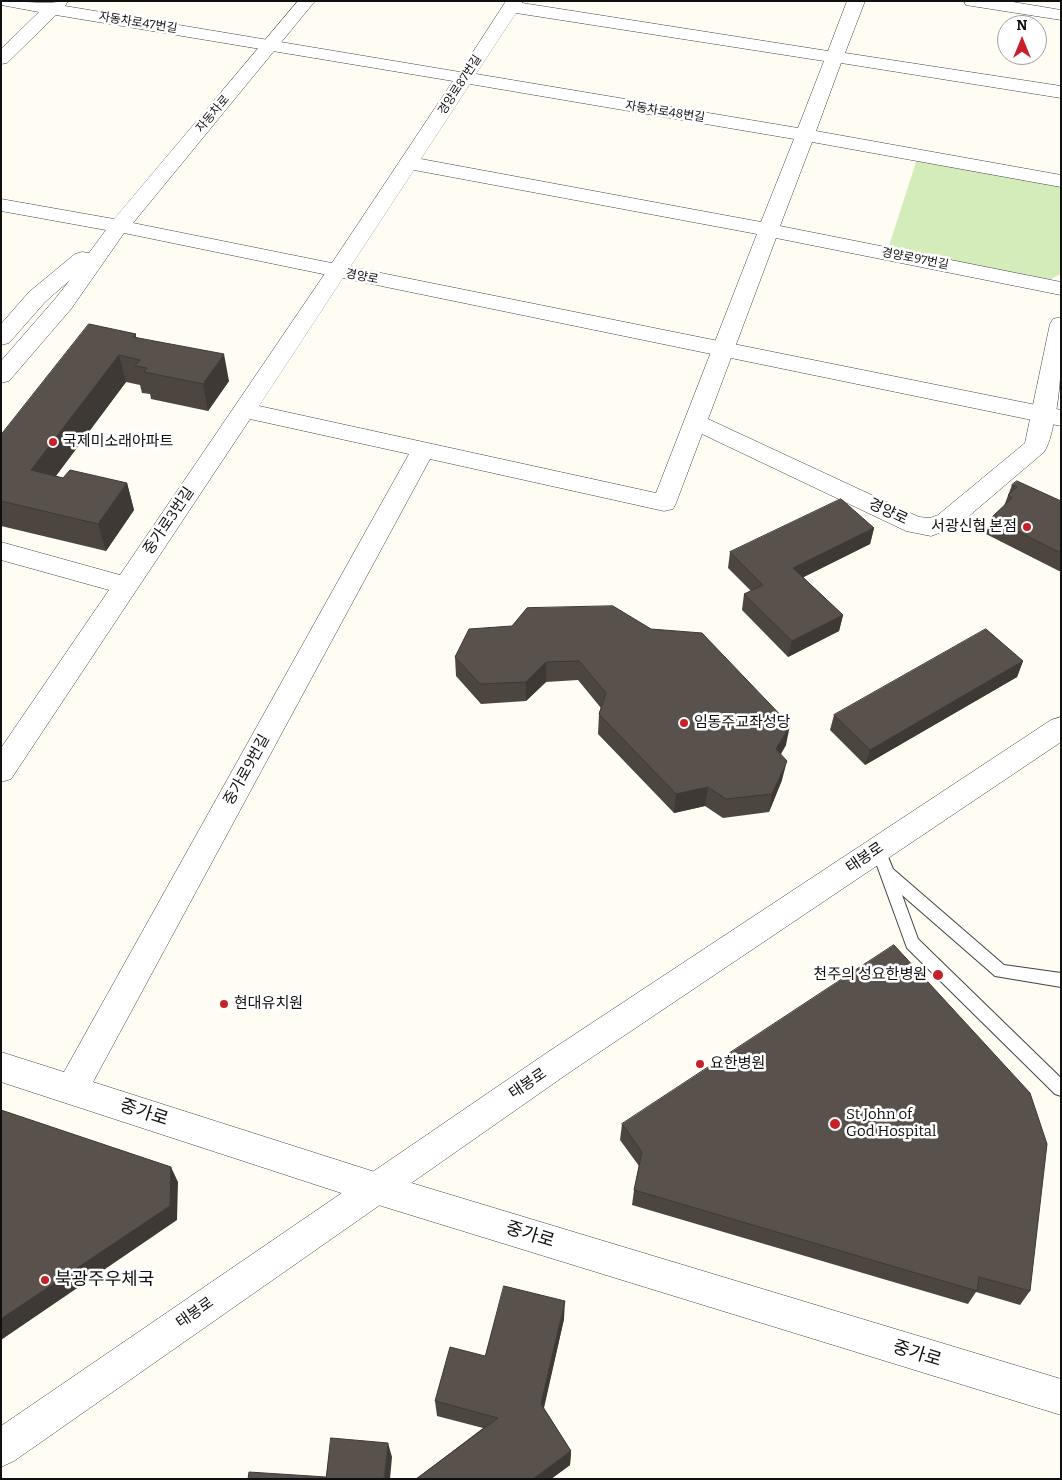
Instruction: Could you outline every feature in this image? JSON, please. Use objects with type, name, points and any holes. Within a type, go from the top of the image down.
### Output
[{"type":"street","name":"자동차로47번길","points":[[6,1],[57,5],[270,45]]},
{"type":"street","name":"자동차로","points":[[1,376],[63,304],[119,226],[307,1]]},
{"type":"street","points":[[244,410],[664,503],[856,1]]},
{"type":"street","points":[[972,1],[1061,15]]},
{"type":"street","name":"경양로87번길","points":[[337,272],[514,4],[661,31],[834,56]]},
{"type":"street","points":[[1,59],[57,5]]},
{"type":"street","name":"자동차로48번길","points":[[270,45],[1061,180]]},
{"type":"street","points":[[834,56],[1061,92]]},
{"type":"street","name":"경양로97번길","points":[[409,163],[768,230],[1061,289]]},
{"type":"street","name":"경양로","points":[[1,205],[119,226],[337,272],[1052,416],[1036,446],[947,521],[931,527],[915,525],[695,422]]},
{"type":"street","name":"자동차로","points":[[1,338],[37,297],[119,226]]},
{"type":"street","name":"중가로3번길","points":[[1,770],[124,585],[337,272]]},
{"type":"street","points":[[1052,416],[1061,324]]},
{"type":"street","name":"중가로9번길","points":[[71,1090],[423,450]]},
{"type":"street","points":[[1,551],[124,585]]},
{"type":"street","name":"태봉로","points":[[1,1448],[375,1188],[882,861],[1061,728]]},
{"type":"street","name":"중가로","points":[[1,1067],[375,1188],[1061,1397]]},
{"type":"lane","points":[[882,861],[1000,971],[1061,980]]},
{"type":"lane","points":[[882,861],[912,943],[1061,1089]]},
{"type":"green space","points":[[917,159],[1061,184],[1061,274],[1049,280],[888,249]]},
{"type":"building","points":[[89,324],[136,334],[133,337],[224,354],[203,384],[144,372],[147,368],[135,366],[140,360],[119,355],[31,470],[63,478],[70,470],[127,483],[98,524],[1,501],[1,435]]},
{"type":"building","points":[[1017,481],[1061,501],[1061,553],[991,518],[1012,498],[1008,495],[1017,487],[1012,485]]},
{"type":"building","points":[[841,499],[874,528],[793,568],[843,615],[792,641],[744,594],[763,585],[730,552]]},
{"type":"building","name":"임동주교좌성당","points":[[613,606],[651,629],[702,633],[790,725],[776,749],[787,761],[772,794],[726,799],[708,787],[676,794],[599,714],[606,693],[579,661],[546,662],[526,682],[480,684],[455,657],[469,629],[512,626],[527,608]]},
{"type":"building","points":[[986,629],[1023,661],[870,750],[834,715]]},
{"type":"building","name":"천주의 성요한병원","points":[[894,945],[1030,1093],[1047,1144],[1030,1291],[979,1277],[977,1291],[634,1190],[642,1152],[622,1124]]},
{"type":"building","name":"북광주우체국","points":[[1,1110],[171,1167],[170,1206],[1,1319]]},
{"type":"building","points":[[504,1286],[565,1301],[541,1404],[571,1451],[533,1479],[416,1479],[498,1418],[435,1401],[450,1347],[485,1356]]},
{"type":"building","points":[[331,1438],[388,1443],[384,1479],[248,1479],[249,1472],[326,1477]]},
{"type":"place","name":"국제미소래아파트","points":[[53,442]]},
{"type":"place","name":"서광신협 본점","points":[[1027,527]]},
{"type":"place","name":"임동주교좌성당","points":[[684,723]]},
{"type":"place","name":"천주의 성요한병원","points":[[938,975]]},
{"type":"place","name":"현대유치원","points":[[224,1004]]},
{"type":"place","name":"요한병원","points":[[700,1064]]},
{"type":"place","name":"St John of God Hospital","points":[[835,1124]]},
{"type":"place","name":"북광주우체국","points":[[45,1280]]}]
